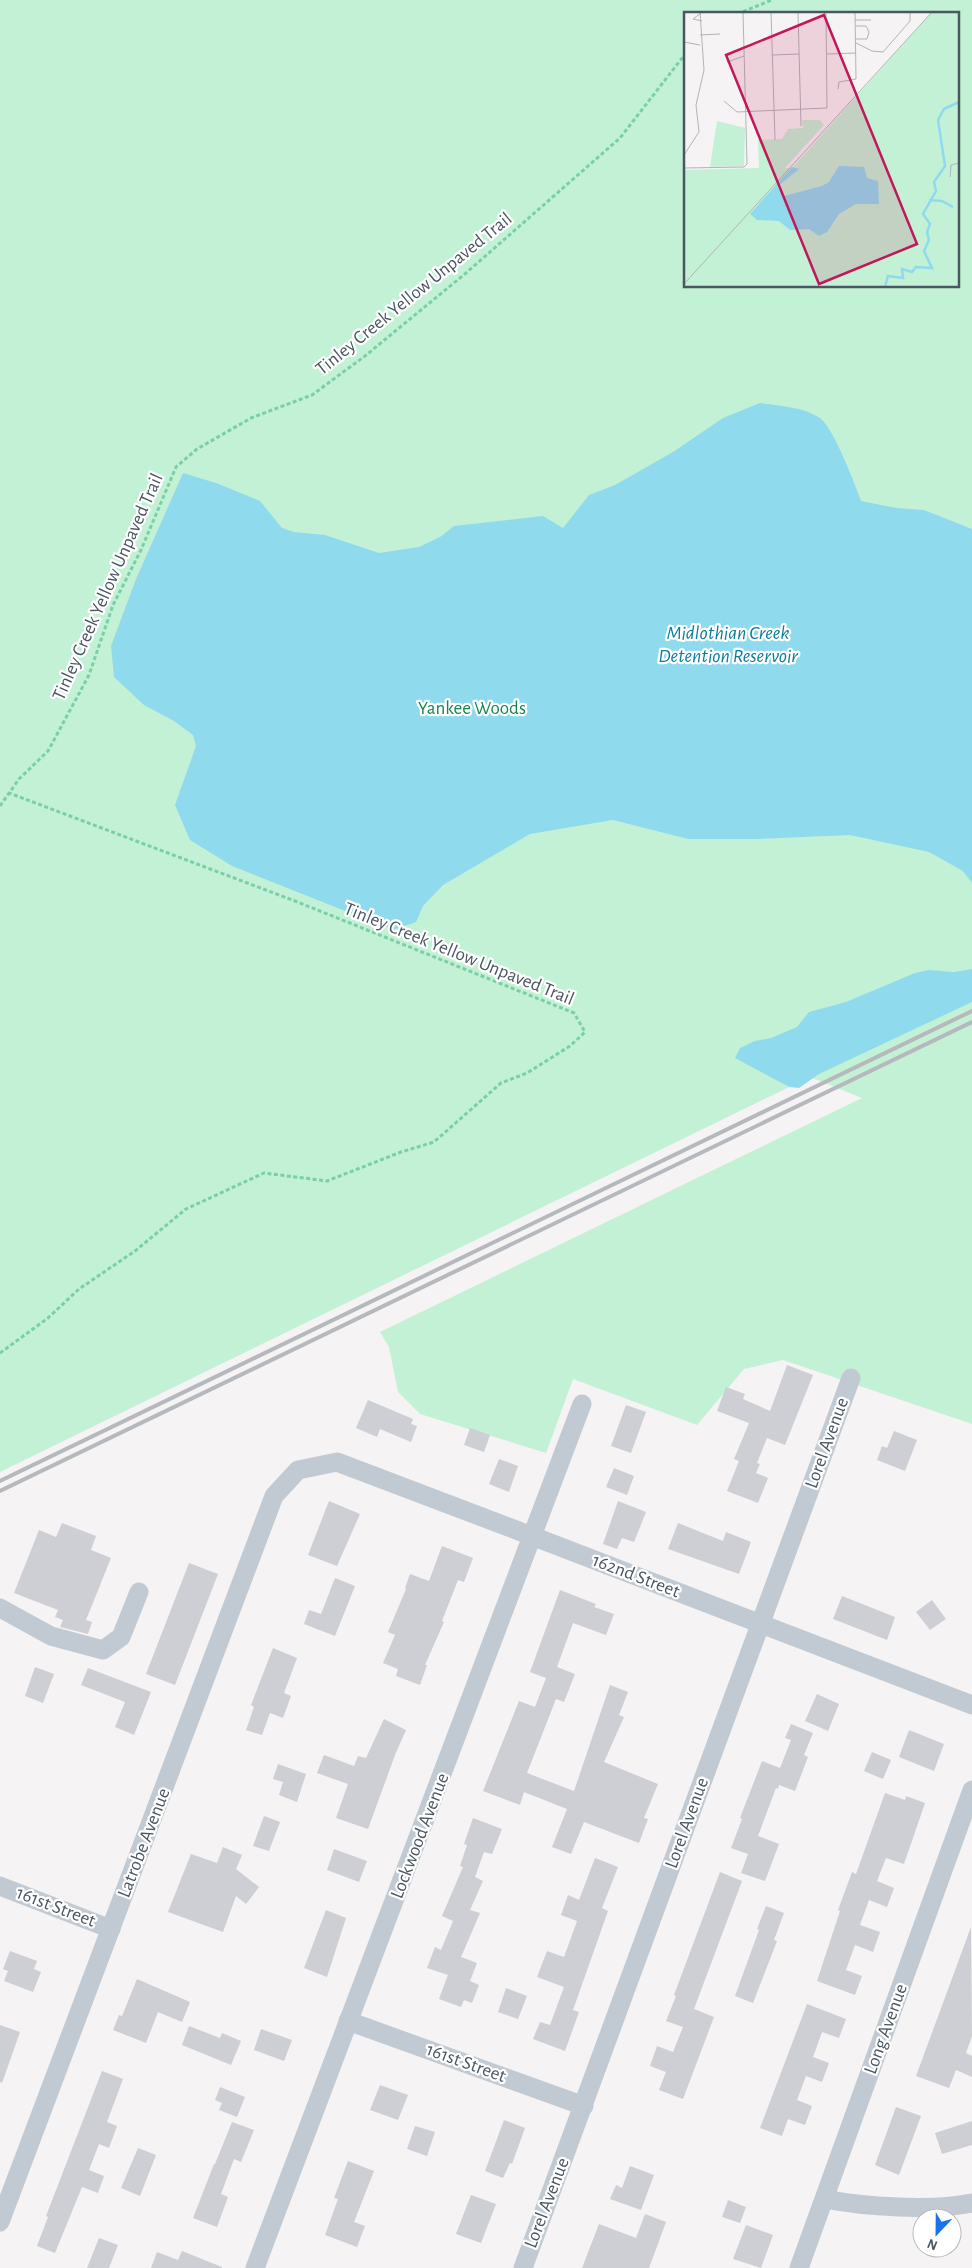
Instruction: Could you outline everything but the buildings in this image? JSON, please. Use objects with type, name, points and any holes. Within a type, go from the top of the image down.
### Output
[{"type":"street","name":"Lorel Avenue","points":[[523,2268],[851,1378]]},
{"type":"street","name":"Lockwood Avenue","points":[[255,2268],[348,2021],[379,1946],[582,1404]]},
{"type":"street","name":"162nd Street","points":[[298,1470],[337,1462],[972,1705]]},
{"type":"street","name":"Latrobe Avenue","points":[[0,2222],[274,1496],[298,1470]]},
{"type":"street","points":[[0,1608],[51,1636],[103,1650],[121,1637],[139,1592]]},
{"type":"street","name":"Long Avenue","points":[[799,2268],[972,1790]]},
{"type":"street","name":"161st Street","points":[[0,1886],[111,1928]]},
{"type":"street","name":"161st Street","points":[[348,2021],[584,2106]]},
{"type":"street","points":[[825,2199],[870,2205],[952,2207],[972,2203]]},
{"type":"path","points":[[742,12],[772,0]]},
{"type":"path","name":"Tinley Creek Yellow Unpaved Trail","points":[[0,806],[20,779],[48,751],[89,675],[113,605],[141,550],[176,467],[197,450],[251,418],[312,395],[372,350],[466,273],[620,138],[684,56]]},
{"type":"path","name":"Tinley Creek Yellow Unpaved Trail","points":[[0,1353],[48,1318],[79,1289],[135,1251],[186,1209],[264,1173],[327,1181],[434,1142],[500,1083],[526,1073],[570,1046],[585,1032],[574,1014],[295,901],[9,793]]},
{"type":"green space","name":"Yankee Woods","points":[[0,0],[972,0],[972,1424],[783,1360],[744,1369],[697,1425],[573,1379],[546,1453],[420,1414],[398,1392],[389,1347],[380,1332],[862,1098],[800,1073],[782,1083],[789,1087],[0,1472]]},
{"type":"water","name":"Midlothian Creek Detention Reservoir","points":[[760,403],[807,411],[820,418],[831,432],[837,444],[861,501],[896,508],[924,510],[972,529],[972,883],[963,871],[929,852],[850,835],[756,839],[688,839],[613,820],[530,834],[443,885],[423,906],[416,922],[393,930],[232,866],[190,840],[175,805],[196,746],[193,735],[174,721],[144,705],[114,677],[111,646],[136,579],[183,473],[216,483],[260,501],[282,528],[294,532],[325,535],[379,553],[419,547],[440,537],[454,526],[543,516],[563,528],[589,495],[615,485],[673,452],[723,418]]},
{"type":"water","points":[[972,969],[972,1002],[819,1074],[799,1088],[789,1087],[735,1058],[740,1048],[797,1027],[809,1012],[846,1002],[915,973],[929,970],[954,972]]},
{"type":"railway","points":[[0,1481],[972,1011]]},
{"type":"railway","points":[[0,1491],[972,1022]]}]
